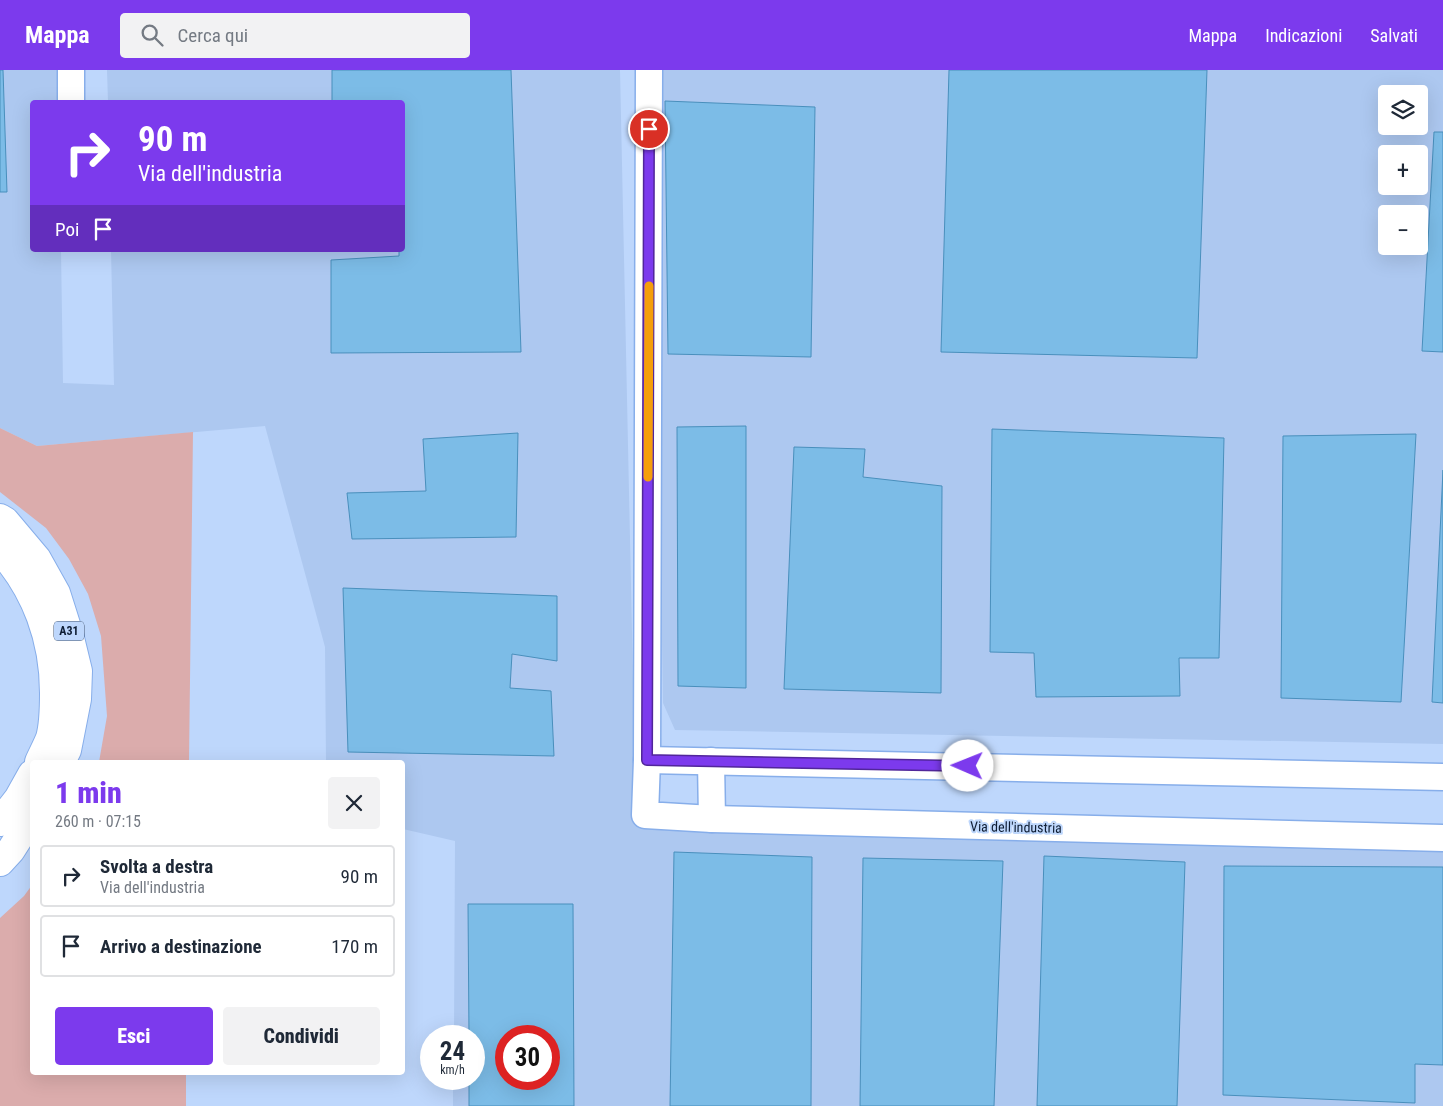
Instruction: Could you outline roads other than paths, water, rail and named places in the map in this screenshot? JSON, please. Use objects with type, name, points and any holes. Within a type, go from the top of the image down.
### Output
[{"type":"highway","name":"A31","points":[[0,518],[5,521],[37,560],[56,593],[69,634],[78,671],[77,699],[67,750],[62,760]]},
{"type":"highway","name":"A31","points":[[0,550],[26,586],[41,615],[50,645],[54,674],[54,711],[49,739],[40,760]]},
{"type":"highway","points":[[0,822],[18,799],[30,778]]},
{"type":"highway","points":[[0,862],[11,850],[30,820]]},
{"type":"street","points":[[71,70],[71,100]]},
{"type":"street","name":"Via dell'industria","points":[[649,70],[647,760],[645,815],[712,819],[1443,838]]},
{"type":"street","points":[[647,760],[1443,777]]},
{"type":"street","points":[[711,761],[712,819]]}]
